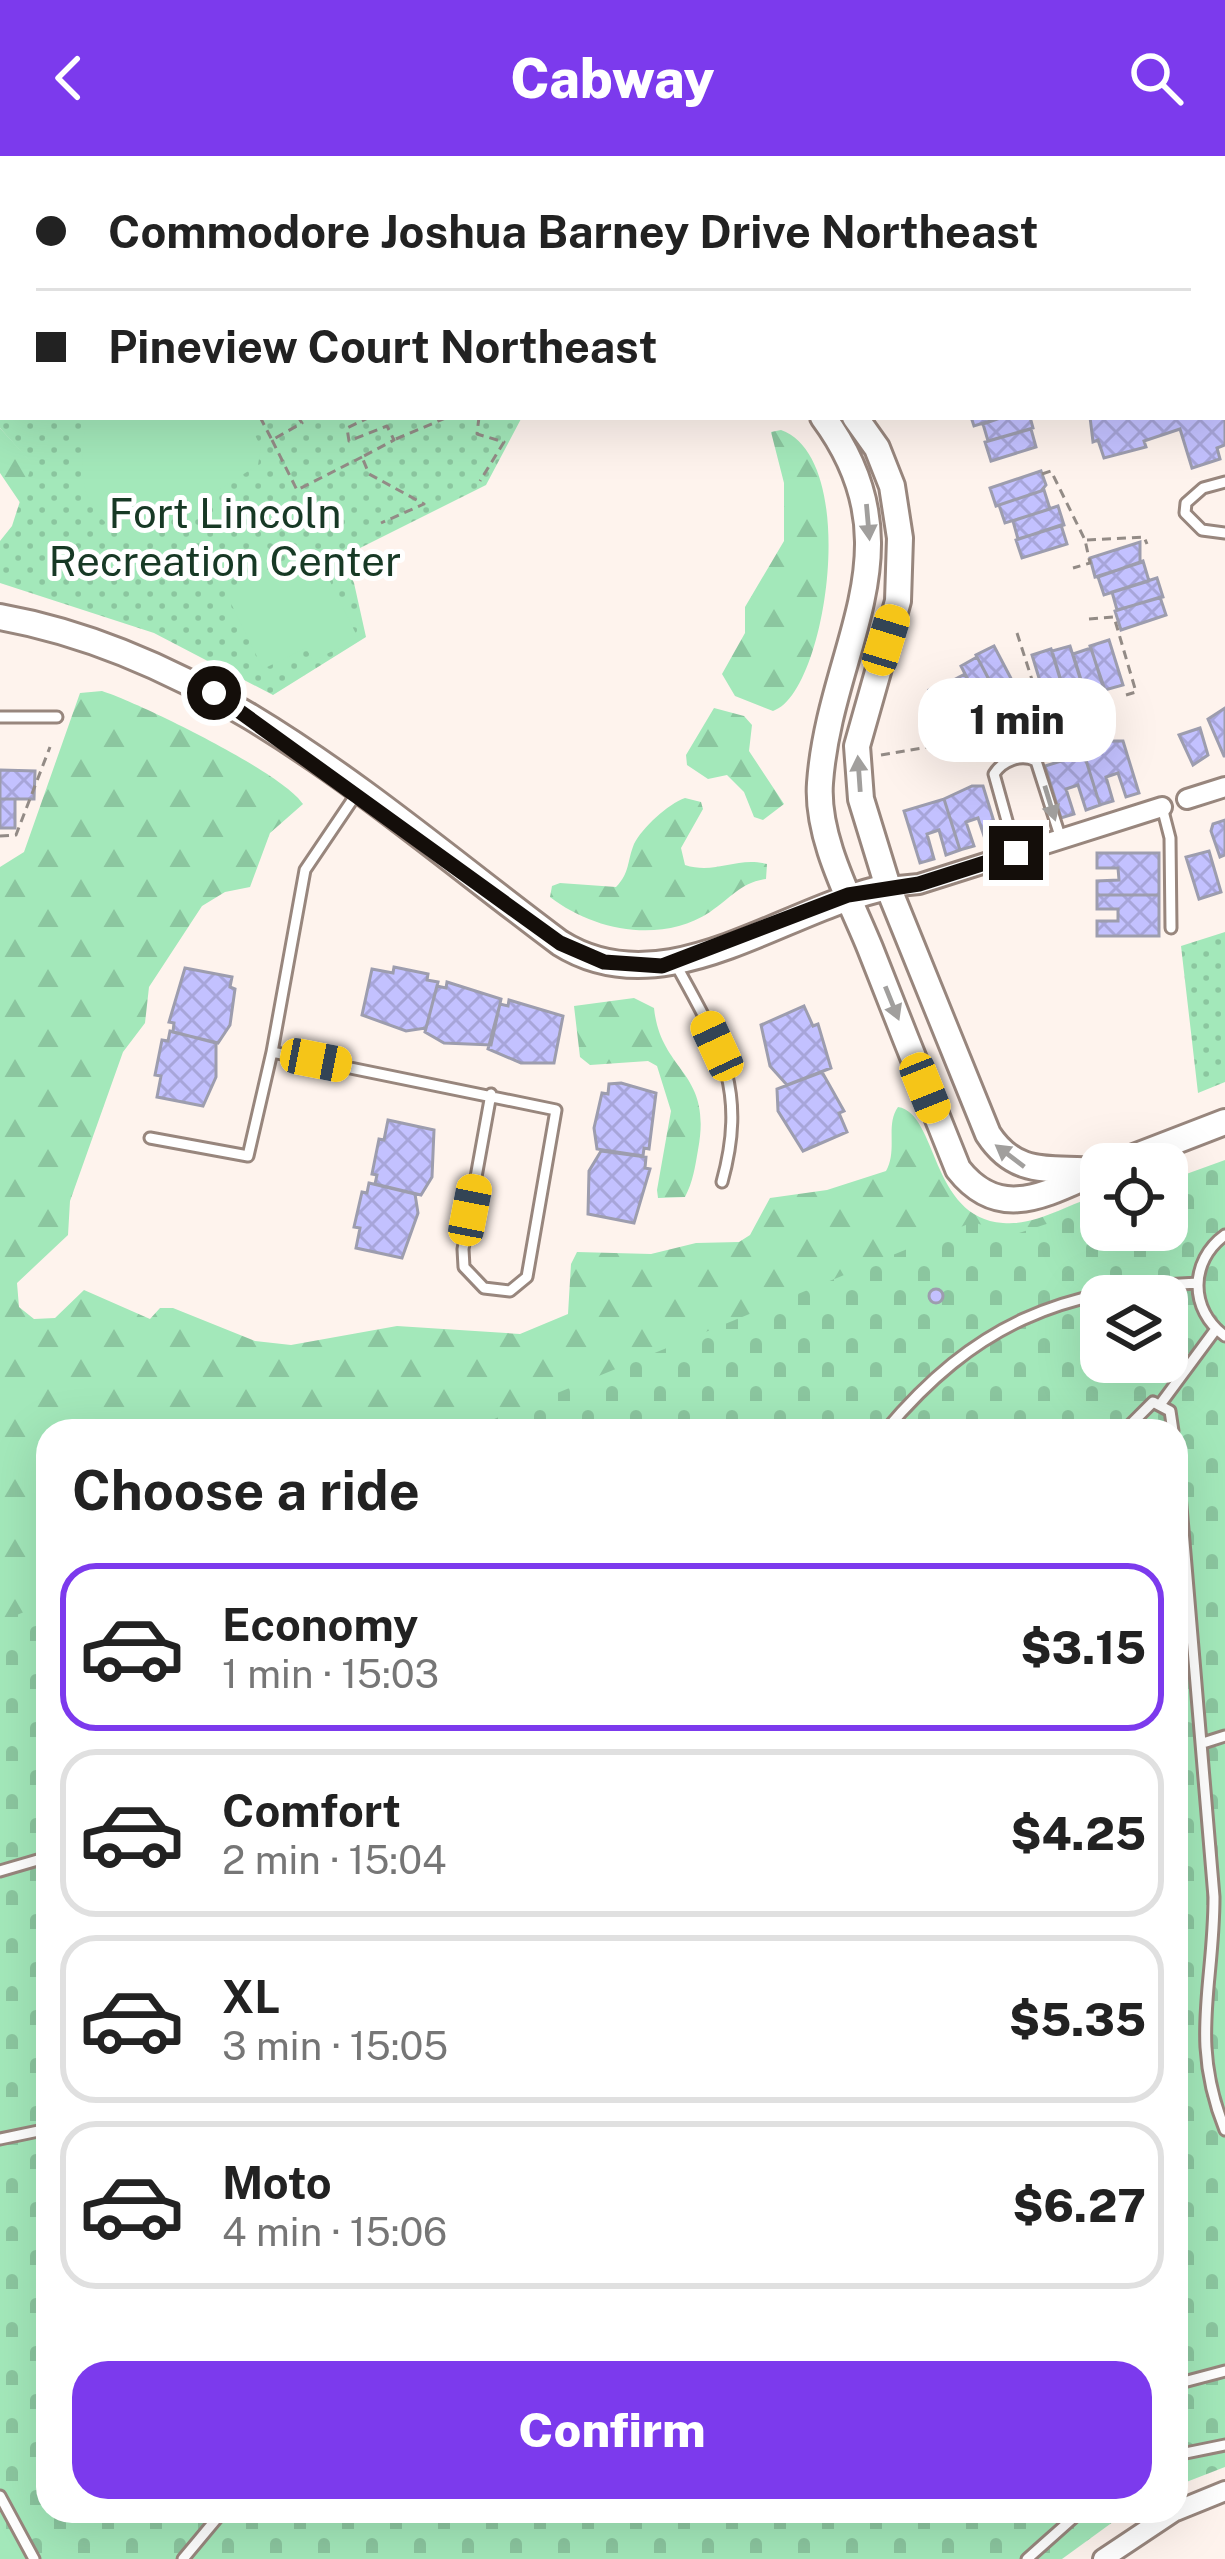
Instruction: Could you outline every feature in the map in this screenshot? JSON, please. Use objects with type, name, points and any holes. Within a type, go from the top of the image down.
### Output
[{"type":"street","points":[[825,420],[859,476],[870,536],[866,597],[829,722],[820,788],[829,842],[958,1169],[968,1182],[1007,1202],[1040,1199],[1080,1180]]},
{"type":"street","points":[[857,420],[892,485],[900,538],[898,601],[857,746],[861,799],[888,887],[1000,1153],[1041,1171],[1080,1169]]},
{"type":"street","points":[[0,617],[90,639],[193,682],[244,711],[569,948],[623,966],[675,963],[848,895],[919,884],[1162,807]]},
{"type":"street","points":[[1187,800],[1225,787]]},
{"type":"street","points":[[1170,1143],[1225,1122]]},
{"type":"street","points":[[1188,2506],[1225,2491]]},
{"type":"street","points":[[1103,2559],[1158,2523]]},
{"type":"lane","points":[[1225,482],[1203,488],[1186,503],[1185,513],[1202,530],[1225,533]]},
{"type":"lane","points":[[0,717],[57,717]]},
{"type":"lane","points":[[1016,853],[994,779],[1000,764],[1028,757],[1039,767],[1061,839]]},
{"type":"lane","points":[[150,1138],[248,1156],[305,870],[357,793]]},
{"type":"lane","points":[[1162,807],[1170,838],[1171,928]]},
{"type":"lane","points":[[675,963],[728,1068],[735,1130],[722,1182]]},
{"type":"lane","points":[[272,1052],[491,1094],[556,1110],[527,1277],[510,1291],[484,1288],[464,1268],[491,1094]]},
{"type":"lane","points":[[1133,1419],[1141,1409],[1162,1402],[1220,1332],[1204,1316],[1198,1283],[1206,1253],[1225,1235]]},
{"type":"lane","points":[[895,1419],[969,1351],[1048,1307],[1088,1293],[1198,1283]]},
{"type":"lane","points":[[1162,1402],[1168,1419]]},
{"type":"lane","points":[[1188,1579],[1214,1935],[1201,2031],[1225,2130]]},
{"type":"lane","points":[[1203,1743],[1225,1736]]},
{"type":"lane","points":[[0,1871],[36,1860]]},
{"type":"lane","points":[[0,2139],[36,2132]]},
{"type":"lane","points":[[1188,2381],[1225,2371]]},
{"type":"lane","points":[[1188,2453],[1225,2445]]},
{"type":"lane","points":[[0,2496],[34,2555],[47,2559]]},
{"type":"lane","points":[[183,2559],[213,2523]]},
{"type":"lane","points":[[1027,2559],[1068,2523]]},
{"type":"path","points":[[262,420],[297,490],[441,420]]},
{"type":"path","points":[[272,440],[302,424],[300,420]]},
{"type":"path","points":[[364,420],[347,428],[349,441],[387,426],[394,440]]},
{"type":"path","points":[[479,420],[477,434],[504,442],[480,481]]},
{"type":"path","points":[[362,457],[369,474],[424,504],[382,523]]},
{"type":"path","points":[[1042,474],[1051,471],[1085,540],[1090,563],[1073,568]]},
{"type":"path","points":[[1085,540],[1144,537],[1147,544]]},
{"type":"path","points":[[1089,619],[1114,617],[1136,692],[1126,695]]},
{"type":"path","points":[[1017,633],[1042,714],[1056,710]]},
{"type":"path","points":[[873,756],[963,741]]},
{"type":"path","points":[[0,836],[16,835],[50,747]]},
{"type":"green space","name":"Fort Lincoln Recreation Center","points":[[0,420],[520,420],[486,485],[342,557],[354,583],[366,637],[273,695],[154,633],[0,583],[0,541],[12,526],[32,464],[0,428]]},
{"type":"green space","points":[[86,420],[248,420],[261,447],[258,465],[137,541],[117,531],[92,506],[82,458]]},
{"type":"green space","points":[[0,428],[33,464],[21,504],[0,473]]},
{"type":"green space","points":[[781,430],[806,450],[821,484],[828,527],[827,575],[808,664],[792,696],[773,711],[735,696],[722,674],[745,633],[745,607],[784,541],[784,483],[771,432]]},
{"type":"green space","points":[[318,557],[358,638],[313,661],[306,648],[263,669],[225,591],[271,568],[277,577]]},
{"type":"green space","points":[[102,691],[178,724],[269,775],[303,804],[270,833],[250,887],[225,892],[202,906],[149,987],[145,1023],[123,1052],[70,1201],[68,1235],[17,1283],[19,1307],[34,1319],[55,1318],[84,1290],[150,1319],[160,1308],[173,1308],[255,1341],[291,1345],[397,1326],[520,1334],[568,1314],[571,1264],[577,1252],[651,1254],[696,1243],[739,1242],[750,1235],[770,1198],[827,1190],[886,1171],[898,1107],[921,1127],[961,1204],[979,1217],[1016,1223],[1080,1202],[1080,1226],[557,1419],[36,1419],[36,1624],[0,1637],[0,867],[24,852],[80,693]]},
{"type":"green space","points":[[714,708],[744,716],[752,725],[749,751],[784,804],[763,820],[754,817],[744,792],[727,775],[708,779],[687,765],[686,755]]},
{"type":"green space","points":[[685,798],[701,802],[703,809],[681,848],[685,865],[707,868],[756,862],[767,864],[766,879],[742,888],[691,922],[649,930],[607,925],[550,897],[552,886],[560,883],[616,887],[643,831]]},
{"type":"green space","points":[[1225,932],[1225,1082],[1198,1093],[1181,946]]},
{"type":"green space","points":[[634,998],[654,1008],[666,1047],[698,1103],[698,1150],[685,1197],[658,1198],[671,1111],[657,1066],[648,1061],[590,1065],[580,1057],[574,1006]]},
{"type":"green space","points":[[1225,1160],[1225,2467],[1188,2481],[1188,1419],[494,1419],[973,1222],[1013,1235],[1080,1213],[1080,1251],[1188,1251],[1188,1173]]},
{"type":"green space","points":[[36,1607],[36,2523],[1112,2523],[1062,2559],[0,2559],[0,1622]]},
{"type":"building","points":[[1031,420],[1033,428],[988,441],[983,424]]},
{"type":"building","points":[[1090,420],[1225,420],[1225,445],[1217,448],[1220,459],[1192,468],[1180,429],[1144,441],[1146,447],[1104,458],[1098,440],[1093,442]]},
{"type":"building","points":[[1031,429],[1036,447],[991,461],[985,442]]},
{"type":"building","points":[[1041,471],[1046,485],[1041,491],[996,506],[990,488]]},
{"type":"building","points":[[1044,490],[1050,509],[1005,523],[999,505]]},
{"type":"building","points":[[1058,506],[1064,525],[1018,539],[1013,521]]},
{"type":"building","points":[[1061,525],[1067,544],[1022,558],[1016,540]]},
{"type":"building","points":[[1140,542],[1140,563],[1095,577],[1090,558]]},
{"type":"building","points":[[1143,561],[1149,581],[1104,595],[1098,577]]},
{"type":"building","points":[[1157,578],[1163,597],[1117,610],[1112,592]]},
{"type":"building","points":[[1160,597],[1166,615],[1121,630],[1115,611]]},
{"type":"building","points":[[1109,640],[1123,685],[1105,690],[1090,646]]},
{"type":"building","points":[[994,646],[1016,688],[998,697],[976,655]]},
{"type":"building","points":[[1070,646],[1084,691],[1066,697],[1052,651]]},
{"type":"building","points":[[1091,648],[1105,693],[1087,699],[1073,654]]},
{"type":"building","points":[[1051,649],[1065,695],[1046,701],[1032,655]]},
{"type":"building","points":[[977,657],[1000,700],[983,709],[961,666]]},
{"type":"building","points":[[965,674],[986,716],[969,725],[948,683]]},
{"type":"building","points":[[947,681],[968,723],[951,732],[929,690]]},
{"type":"building","points":[[1225,708],[1225,756],[1224,756],[1208,719]]},
{"type":"building","points":[[1200,728],[1208,755],[1193,765],[1179,735]]},
{"type":"building","points":[[1123,741],[1139,793],[1126,797],[1118,773],[1106,777],[1113,801],[1100,805],[1084,754]]},
{"type":"building","points":[[1084,754],[1100,805],[1086,810],[1078,785],[1066,789],[1074,814],[1061,818],[1045,766]]},
{"type":"building","points":[[0,770],[35,771],[34,799],[0,799]]},
{"type":"building","points":[[983,786],[999,838],[986,842],[978,818],[966,822],[974,846],[960,850],[944,799]]},
{"type":"building","points":[[0,799],[15,799],[15,828],[0,828]]},
{"type":"building","points":[[944,799],[960,850],[946,855],[939,830],[927,834],[934,859],[920,863],[904,811]]},
{"type":"building","points":[[1225,820],[1225,855],[1220,857],[1211,831],[1213,824]]},
{"type":"building","points":[[1209,851],[1221,892],[1199,899],[1186,857]]},
{"type":"building","points":[[1097,853],[1159,853],[1159,895],[1097,895],[1097,881],[1119,880],[1118,868],[1097,868]]},
{"type":"building","points":[[1097,895],[1159,895],[1159,936],[1097,936],[1097,921],[1118,921],[1118,909],[1097,909]]},
{"type":"building","points":[[394,967],[428,974],[427,980],[438,982],[426,1028],[406,1031],[362,1015],[372,969],[393,973]]},
{"type":"building","points":[[185,968],[232,977],[230,1025],[218,1043],[173,1032],[174,1023],[169,1022]]},
{"type":"building","points":[[447,982],[501,999],[491,1045],[444,1043],[425,1032],[437,986],[446,988]]},
{"type":"building","points":[[509,1000],[563,1016],[554,1063],[521,1063],[488,1049],[500,1004],[508,1006]]},
{"type":"building","points":[[804,1006],[813,1026],[818,1024],[831,1068],[787,1085],[770,1066],[761,1025]]},
{"type":"building","points":[[170,1031],[216,1043],[216,1077],[203,1106],[157,1097],[161,1076],[155,1075],[162,1040],[168,1041]]},
{"type":"building","points":[[822,1072],[844,1111],[839,1113],[847,1132],[803,1151],[778,1111],[777,1089]]},
{"type":"building","points":[[609,1084],[656,1093],[649,1149],[644,1148],[643,1156],[597,1149],[594,1128],[602,1093],[608,1094]]},
{"type":"building","points":[[388,1120],[434,1130],[432,1177],[421,1195],[375,1184],[377,1175],[372,1174],[379,1139],[384,1140]]},
{"type":"building","points":[[601,1151],[646,1157],[645,1168],[650,1169],[634,1223],[588,1214],[589,1171]]},
{"type":"building","points":[[369,1183],[415,1194],[418,1213],[402,1258],[356,1248],[360,1228],[354,1227],[362,1192],[367,1193]]},
{"type":"building","points":[[936,1289],[943,1296],[936,1303],[929,1296]]},
{"type":"route","points":[[214,693],[560,943],[584,956],[623,966],[678,962],[848,895],[919,884],[1016,853]]}]
